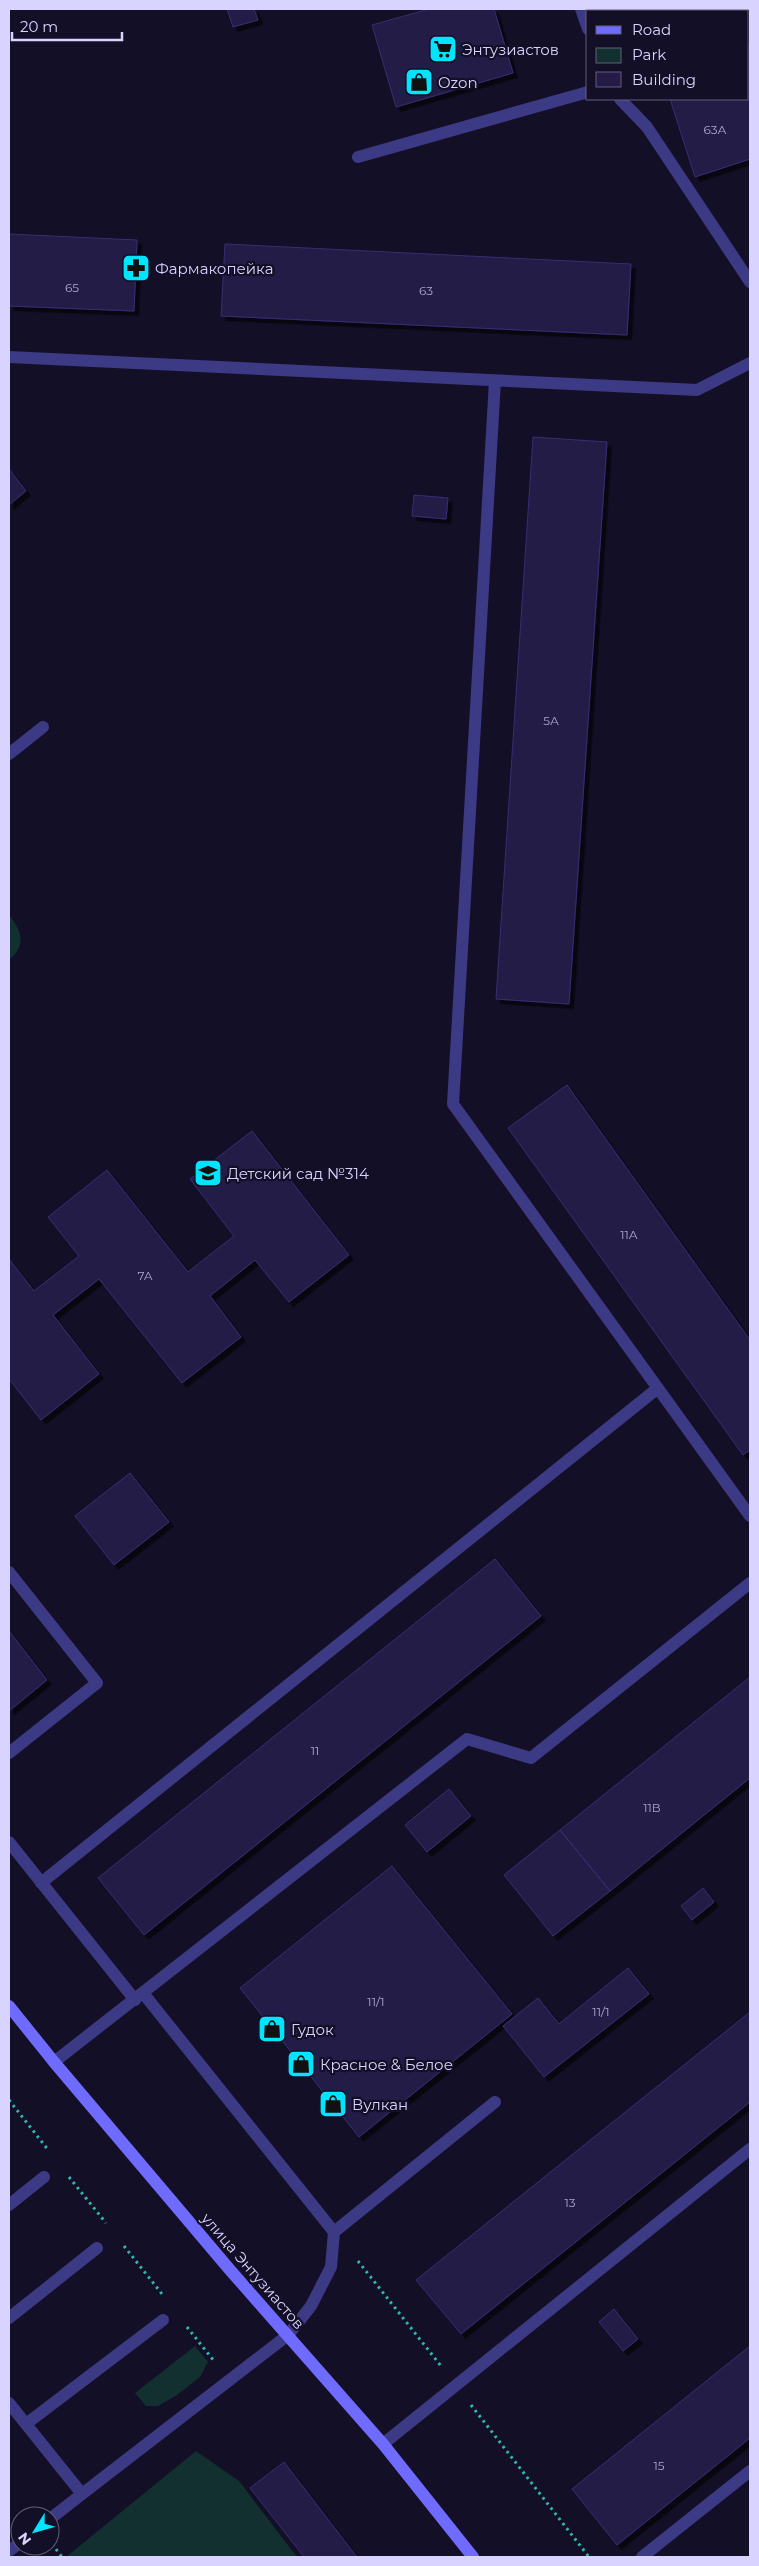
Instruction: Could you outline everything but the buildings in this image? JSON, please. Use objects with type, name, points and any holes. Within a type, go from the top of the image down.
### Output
[{"type":"main road","name":"улица Энтузиастов","points":[[9,2006],[54,2062],[383,2444],[473,2557]]},
{"type":"lane","points":[[581,9],[586,23]]},
{"type":"lane","points":[[358,157],[586,93]]},
{"type":"lane","points":[[621,100],[647,127],[750,282]]},
{"type":"lane","points":[[9,357],[697,390],[750,363]]},
{"type":"lane","points":[[495,380],[453,1104],[750,1516]]},
{"type":"lane","points":[[9,754],[43,727]]},
{"type":"lane","points":[[41,1883],[658,1388]]},
{"type":"lane","points":[[9,1572],[97,1683],[9,1753]]},
{"type":"lane","points":[[54,2062],[467,1739],[531,1758],[750,1583]]},
{"type":"lane","points":[[9,1842],[41,1883],[139,1996],[334,2232],[331,2267],[311,2306],[288,2335],[60,2511]]},
{"type":"lane","points":[[334,2232],[495,2102]]},
{"type":"lane","points":[[383,2444],[750,2149]]},
{"type":"lane","points":[[9,2205],[44,2177]]},
{"type":"lane","points":[[9,2318],[97,2248]]},
{"type":"lane","points":[[26,2424],[163,2320]]},
{"type":"lane","points":[[9,2403],[82,2494]]},
{"type":"lane","points":[[642,2557],[750,2471]]},
{"type":"green space","points":[[9,915],[17,927],[21,938],[18,949],[9,960]]},
{"type":"green space","points":[[195,2346],[208,2362],[200,2377],[177,2395],[158,2406],[146,2406],[135,2393]]},
{"type":"green space","points":[[196,2451],[239,2481],[297,2557],[66,2557]]},
{"type":"place","name":"Энтузиастов","points":[[443,49]]},
{"type":"place","name":"Ozon","points":[[419,82]]},
{"type":"place","name":"Фармакопейка","points":[[136,268]]},
{"type":"place","name":"Детский сад №314","points":[[208,1173]]},
{"type":"place","name":"Гудок","points":[[272,2029]]},
{"type":"place","name":"Красное & Белое","points":[[301,2064]]},
{"type":"place","name":"Вулкан","points":[[333,2104]]}]
